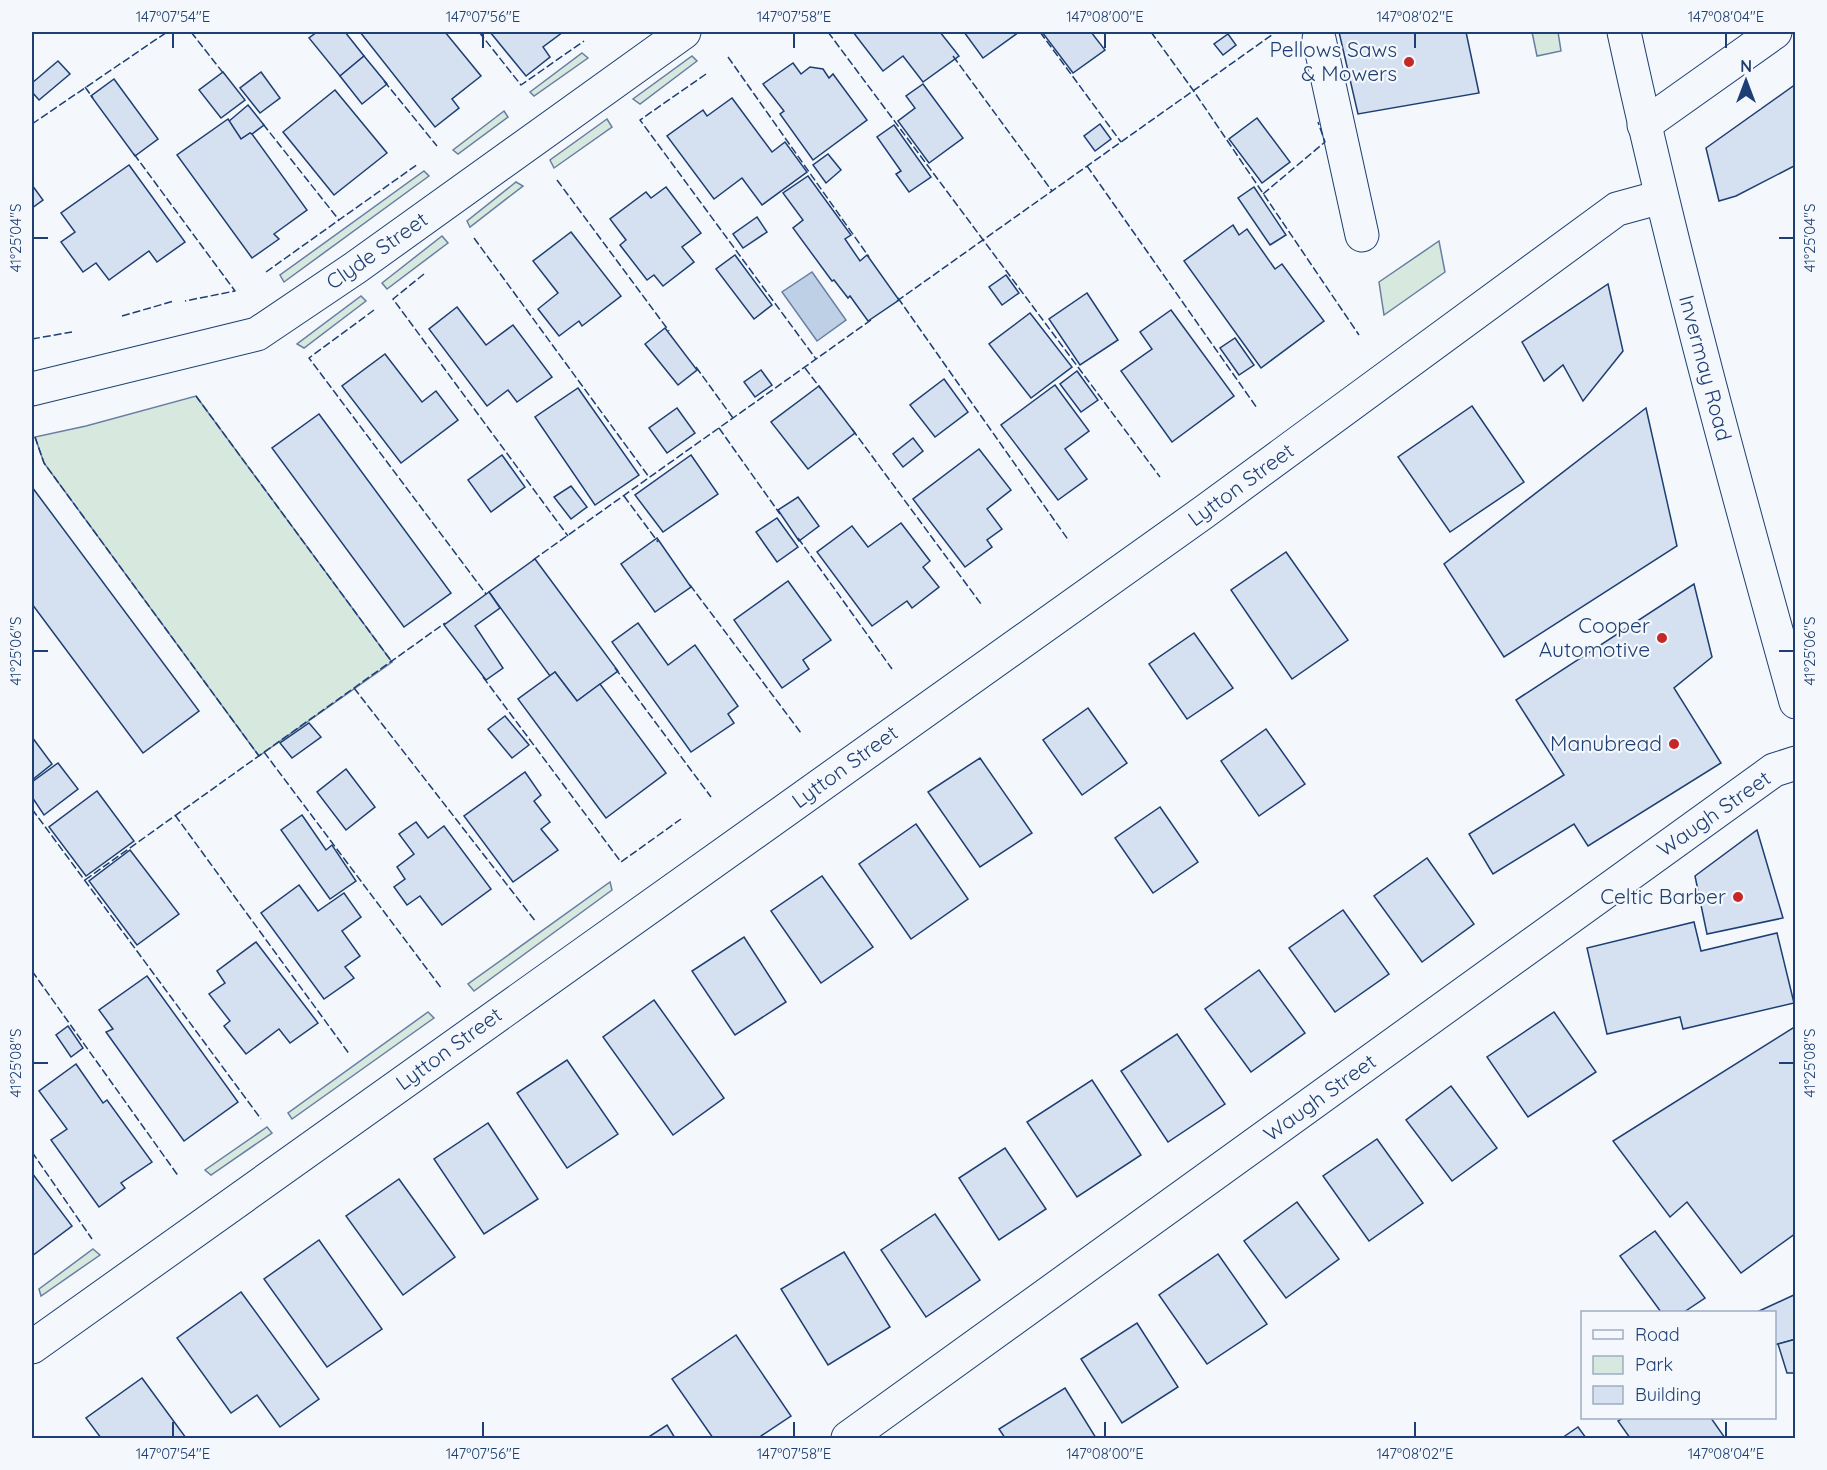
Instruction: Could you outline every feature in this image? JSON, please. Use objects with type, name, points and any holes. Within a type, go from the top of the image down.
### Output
[{"type":"street","name":"Clyde Street","points":[[32,389],[257,334],[355,268],[684,32]]},
{"type":"street","name":"Invermay Road","points":[[1624,32],[1644,125],[1707,381],[1796,702]]},
{"type":"street","points":[[1644,125],[1775,32]]},
{"type":"street","points":[[1319,39],[1362,235]]},
{"type":"street","name":"Lytton Street","points":[[32,1347],[1265,468],[1617,209],[1662,197]]},
{"type":"street","name":"Waugh Street","points":[[848,1438],[1774,770],[1796,763]]},
{"type":"green space","points":[[1532,32],[1558,32],[1561,51],[1537,56]]},
{"type":"green space","points":[[582,53],[588,58],[534,96],[530,92]]},
{"type":"green space","points":[[692,56],[697,61],[640,104],[633,99]]},
{"type":"green space","points":[[504,111],[508,117],[458,154],[453,150]]},
{"type":"green space","points":[[607,119],[612,127],[554,168],[550,160]]},
{"type":"green space","points":[[424,171],[429,176],[284,282],[280,275]]},
{"type":"green space","points":[[516,182],[523,186],[470,227],[467,221]]},
{"type":"green space","points":[[442,236],[448,243],[387,289],[382,283]]},
{"type":"green space","points":[[1439,241],[1445,272],[1384,315],[1379,282]]},
{"type":"green space","points":[[361,296],[366,301],[304,348],[297,344]]},
{"type":"green space","points":[[196,396],[392,662],[259,756],[44,463],[35,437],[86,426]]},
{"type":"green space","points":[[610,882],[612,890],[474,991],[468,984]]},
{"type":"green space","points":[[428,1012],[434,1018],[292,1119],[288,1113]]},
{"type":"green space","points":[[267,1127],[272,1133],[211,1175],[205,1170]]},
{"type":"green space","points":[[93,1249],[100,1255],[41,1296],[39,1289]]},
{"type":"water","points":[[812,272],[846,320],[817,341],[782,292]]},
{"type":"building","points":[[317,32],[345,32],[364,56],[340,76],[309,38]]},
{"type":"building","points":[[360,32],[445,32],[481,76],[452,99],[459,108],[435,127]]},
{"type":"building","points":[[490,32],[563,32],[543,47],[550,57],[526,76]]},
{"type":"building","points":[[853,32],[940,32],[959,56],[923,82],[903,56],[883,71]]},
{"type":"building","points":[[964,32],[1019,32],[983,58]]},
{"type":"building","points":[[1042,32],[1091,32],[1105,50],[1073,73]]},
{"type":"building","name":"Pellows Saws & Mowers","points":[[1339,32],[1466,32],[1479,93],[1358,114]]},
{"type":"building","points":[[1228,34],[1236,45],[1223,55],[1214,44]]},
{"type":"building","points":[[364,56],[387,84],[362,104],[340,76]]},
{"type":"building","points":[[58,61],[70,74],[39,100],[32,92],[32,83]]},
{"type":"building","points":[[793,63],[801,74],[810,67],[823,69],[829,78],[833,74],[867,120],[813,160],[780,114],[784,111],[763,84]]},
{"type":"building","points":[[223,72],[245,100],[221,118],[199,90]]},
{"type":"building","points":[[261,72],[280,98],[260,113],[240,88]]},
{"type":"building","points":[[114,79],[158,139],[135,156],[91,96]]},
{"type":"building","points":[[923,84],[963,138],[929,163],[898,121],[915,108],[906,96]]},
{"type":"building","points":[[1796,84],[1796,165],[1736,196],[1719,201],[1706,148]]},
{"type":"building","points":[[335,90],[387,153],[334,195],[283,132]]},
{"type":"building","points":[[732,98],[772,152],[785,142],[807,172],[762,205],[742,178],[714,199],[667,136],[703,110],[707,116]]},
{"type":"building","points":[[248,105],[264,125],[241,139],[228,122]]},
{"type":"building","points":[[1257,118],[1290,162],[1262,183],[1229,139]]},
{"type":"building","points":[[228,119],[241,139],[252,134],[307,210],[274,234],[279,239],[252,258],[177,155]]},
{"type":"building","points":[[1100,124],[1111,139],[1095,151],[1084,136]]},
{"type":"building","points":[[894,125],[931,177],[909,192],[896,174],[901,171],[877,137]]},
{"type":"building","points":[[828,154],[841,170],[826,183],[813,165]]},
{"type":"building","points":[[129,165],[185,242],[157,262],[149,251],[109,280],[96,263],[83,272],[61,242],[75,232],[61,213]]},
{"type":"building","points":[[808,176],[851,235],[845,239],[860,261],[867,255],[899,300],[868,321],[850,296],[848,298],[834,280],[832,281],[793,228],[803,220],[783,193]]},
{"type":"building","points":[[32,185],[43,200],[32,208]]},
{"type":"building","points":[[666,187],[701,233],[682,247],[694,262],[663,286],[654,275],[647,280],[620,245],[626,240],[610,219],[646,192],[651,198]]},
{"type":"building","points":[[1254,187],[1286,235],[1270,245],[1238,198]]},
{"type":"building","points":[[757,217],[767,232],[743,248],[733,234]]},
{"type":"building","points":[[1233,225],[1239,235],[1247,229],[1275,269],[1282,264],[1324,321],[1261,368],[1184,261]]},
{"type":"building","points":[[571,232],[621,296],[582,326],[579,321],[559,336],[538,309],[558,293],[533,261]]},
{"type":"building","points":[[735,255],[772,305],[754,319],[716,269]]},
{"type":"building","points":[[1006,275],[1019,293],[1002,305],[989,287]]},
{"type":"building","points":[[1608,284],[1623,351],[1583,401],[1563,365],[1544,381],[1522,342]]},
{"type":"building","points":[[1087,293],[1118,340],[1080,365],[1049,319]]},
{"type":"building","points":[[457,307],[486,345],[513,325],[552,377],[517,402],[508,390],[487,406],[429,329]]},
{"type":"building","points":[[1171,310],[1234,396],[1172,442],[1121,371],[1152,349],[1140,332]]},
{"type":"building","points":[[1030,313],[1072,367],[1031,398],[989,344]]},
{"type":"building","points":[[665,328],[697,370],[678,385],[645,344]]},
{"type":"building","points":[[1235,338],[1254,365],[1239,375],[1220,348]]},
{"type":"building","points":[[385,354],[422,402],[436,391],[458,420],[401,463],[342,386]]},
{"type":"building","points":[[761,370],[772,385],[755,397],[744,382]]},
{"type":"building","points":[[1077,371],[1098,400],[1081,412],[1060,384]]},
{"type":"building","points":[[944,379],[968,412],[935,437],[910,405]]},
{"type":"building","points":[[1055,385],[1089,431],[1065,449],[1087,479],[1058,500],[1001,425]]},
{"type":"building","points":[[819,386],[855,433],[808,469],[771,422]]},
{"type":"building","points":[[578,388],[639,475],[595,505],[535,417]]},
{"type":"building","points":[[1472,406],[1524,482],[1450,532],[1398,457]]},
{"type":"building","points":[[677,408],[695,433],[667,453],[649,428]]},
{"type":"building","points":[[1646,408],[1677,546],[1504,657],[1444,564]]},
{"type":"building","points":[[319,414],[451,593],[404,627],[272,448]]},
{"type":"building","points":[[913,438],[923,451],[903,467],[893,454]]},
{"type":"building","points":[[979,449],[1011,490],[987,509],[1002,529],[987,540],[992,547],[965,567],[913,499]]},
{"type":"building","points":[[502,455],[525,487],[491,512],[468,480]]},
{"type":"building","points":[[691,455],[718,494],[663,532],[635,495]]},
{"type":"building","points":[[571,486],[587,507],[571,519],[554,497]]},
{"type":"building","points":[[32,487],[199,711],[143,753],[32,604]]},
{"type":"building","points":[[798,497],[819,526],[799,541],[778,510]]},
{"type":"building","points":[[777,518],[798,547],[777,562],[756,532]]},
{"type":"building","points":[[901,523],[930,561],[923,567],[939,587],[912,608],[907,601],[872,626],[817,552],[852,526],[868,547]]},
{"type":"building","points":[[657,538],[691,587],[655,612],[621,564]]},
{"type":"building","points":[[1286,552],[1348,640],[1292,679],[1231,590]]},
{"type":"building","points":[[535,559],[618,671],[577,701],[555,672],[550,676],[489,592]]},
{"type":"building","points":[[788,581],[831,640],[803,660],[809,669],[782,688],[734,620]]},
{"type":"building","points":[[1694,584],[1712,657],[1674,688],[1721,763],[1588,846],[1574,824],[1493,874],[1469,834],[1564,775],[1516,700]]},
{"type":"building","points":[[489,592],[500,608],[475,626],[503,668],[486,680],[444,625]]},
{"type":"building","points":[[638,623],[668,665],[695,645],[738,706],[728,714],[734,723],[691,752],[612,642]]},
{"type":"building","points":[[1194,633],[1233,688],[1187,719],[1149,664]]},
{"type":"building","points":[[555,672],[577,701],[600,684],[666,773],[606,818],[518,699]]},
{"type":"building","points":[[1088,708],[1127,763],[1082,795],[1043,740]]},
{"type":"building","points":[[505,716],[529,745],[512,758],[488,729]]},
{"type":"building","points":[[309,723],[321,737],[292,758],[280,743]]},
{"type":"building","points":[[1266,729],[1305,784],[1259,816],[1221,761]]},
{"type":"building","points":[[32,737],[52,764],[32,780]]},
{"type":"building","points":[[980,758],[1032,833],[980,867],[928,792]]},
{"type":"building","points":[[58,763],[78,789],[44,815],[32,797],[32,782]]},
{"type":"building","points":[[346,769],[375,807],[346,830],[317,792]]},
{"type":"building","points":[[525,772],[541,795],[534,801],[550,822],[541,829],[558,850],[513,882],[464,816]]},
{"type":"building","points":[[97,791],[134,841],[86,876],[49,827]]},
{"type":"building","points":[[1160,807],[1198,862],[1153,893],[1115,838]]},
{"type":"building","points":[[302,815],[326,850],[332,845],[356,881],[330,899],[281,830]]},
{"type":"building","points":[[416,822],[428,838],[444,826],[491,889],[442,925],[420,896],[407,905],[394,887],[405,879],[397,867],[414,854],[399,834]]},
{"type":"building","points":[[916,824],[968,899],[911,939],[859,864]]},
{"type":"building","name":"Celtic Barber","points":[[1757,830],[1783,918],[1707,934],[1695,876]]},
{"type":"building","points":[[130,850],[179,914],[137,945],[89,881]]},
{"type":"building","points":[[1427,858],[1474,924],[1422,962],[1374,896]]},
{"type":"building","points":[[822,876],[873,947],[821,983],[771,911]]},
{"type":"building","points":[[299,885],[318,911],[344,893],[361,917],[342,931],[360,956],[345,967],[354,978],[324,999],[261,913]]},
{"type":"building","points":[[1343,910],[1389,974],[1335,1012],[1289,948]]},
{"type":"building","points":[[1694,922],[1701,951],[1777,933],[1794,1003],[1683,1029],[1680,1017],[1607,1034],[1587,948]]},
{"type":"building","points":[[744,937],[786,1002],[735,1035],[692,971]]},
{"type":"building","points":[[256,942],[318,1023],[290,1043],[279,1029],[246,1054],[224,1026],[230,1021],[209,994],[225,983],[217,971]]},
{"type":"building","points":[[1259,970],[1305,1033],[1251,1072],[1205,1009]]},
{"type":"building","points":[[147,976],[238,1102],[184,1141],[106,1032],[113,1029],[99,1010]]},
{"type":"building","points":[[654,1000],[724,1098],[673,1135],[603,1037]]},
{"type":"building","points":[[1554,1012],[1596,1072],[1528,1117],[1487,1057]]},
{"type":"building","points":[[68,1026],[83,1048],[71,1057],[56,1035]]},
{"type":"building","points":[[1796,1026],[1796,1233],[1741,1273],[1687,1202],[1670,1217],[1613,1141]]},
{"type":"building","points":[[1177,1034],[1225,1104],[1168,1142],[1121,1071]]},
{"type":"building","points":[[567,1060],[618,1134],[567,1168],[517,1093]]},
{"type":"building","points":[[76,1064],[103,1103],[107,1100],[152,1162],[121,1183],[125,1188],[99,1207],[51,1140],[67,1129],[39,1091]]},
{"type":"building","points":[[1092,1080],[1141,1155],[1077,1197],[1027,1122]]},
{"type":"building","points":[[1451,1086],[1497,1148],[1452,1181],[1406,1120]]},
{"type":"building","points":[[488,1123],[538,1199],[484,1234],[434,1159]]},
{"type":"building","points":[[1377,1139],[1423,1203],[1369,1241],[1323,1176]]},
{"type":"building","points":[[1005,1148],[1046,1209],[999,1240],[959,1178]]},
{"type":"building","points":[[32,1173],[72,1226],[32,1256]]},
{"type":"building","points":[[399,1179],[455,1257],[403,1295],[346,1216]]},
{"type":"building","points":[[1297,1202],[1339,1259],[1286,1298],[1244,1241]]},
{"type":"building","points":[[935,1214],[980,1280],[926,1317],[881,1250]]},
{"type":"building","points":[[1655,1231],[1705,1298],[1686,1311],[1660,1311],[1620,1256]]},
{"type":"building","points":[[319,1240],[382,1329],[327,1367],[264,1279]]},
{"type":"building","points":[[844,1252],[890,1327],[828,1365],[781,1289]]},
{"type":"building","points":[[1218,1254],[1267,1324],[1207,1364],[1159,1295]]},
{"type":"building","points":[[241,1292],[319,1399],[280,1427],[257,1395],[231,1413],[177,1338]]},
{"type":"building","points":[[1796,1294],[1796,1339],[1776,1344],[1776,1311],[1759,1311]]},
{"type":"building","points":[[1137,1323],[1178,1387],[1122,1423],[1081,1359]]},
{"type":"building","points":[[736,1335],[791,1416],[758,1438],[713,1438],[672,1379]]},
{"type":"building","points":[[1796,1339],[1796,1373],[1787,1373],[1778,1344]]},
{"type":"building","points":[[142,1378],[186,1438],[101,1438],[86,1418]]},
{"type":"building","points":[[1065,1388],[1096,1438],[1005,1438],[999,1429]]},
{"type":"building","points":[[1621,1419],[1712,1419],[1725,1438],[1630,1438],[1618,1421]]},
{"type":"building","points":[[667,1425],[675,1438],[647,1438]]},
{"type":"building","points":[[1578,1427],[1586,1438],[1562,1438]]},
{"type":"fence","points":[[32,124],[167,32]]},
{"type":"fence","points":[[191,32],[224,74]]},
{"type":"fence","points":[[479,32],[521,85],[584,41]]},
{"type":"fence","points":[[828,32],[1160,477]]},
{"type":"fence","points":[[1040,32],[1121,142]]},
{"type":"fence","points":[[1151,32],[1193,90],[1359,335]]},
{"type":"fence","points":[[897,301],[1276,32]]},
{"type":"fence","points":[[953,56],[1052,191]]},
{"type":"fence","points":[[728,57],[869,257]]},
{"type":"fence","points":[[706,74],[640,120],[816,359]]},
{"type":"fence","points":[[384,81],[437,146]]},
{"type":"fence","points":[[85,87],[93,98]]},
{"type":"fence","points":[[1263,194],[1325,142],[1318,122]]},
{"type":"fence","points":[[263,124],[339,220],[418,164]]},
{"type":"fence","points":[[134,154],[235,291],[185,301]]},
{"type":"fence","points":[[1087,166],[1257,408]]},
{"type":"fence","points":[[557,180],[669,331]]},
{"type":"fence","points":[[266,272],[339,220]]},
{"type":"fence","points":[[474,238],[649,477]]},
{"type":"fence","points":[[424,274],[393,299],[568,536]]},
{"type":"fence","points":[[898,298],[1069,541]]},
{"type":"fence","points":[[122,316],[174,301]]},
{"type":"fence","points":[[374,310],[309,358],[486,594]]},
{"type":"fence","points":[[533,560],[871,320]]},
{"type":"fence","points":[[32,339],[72,332]]},
{"type":"fence","points":[[696,367],[733,418]]},
{"type":"fence","points":[[805,368],[821,389]]},
{"type":"fence","points":[[196,396],[392,662]]},
{"type":"fence","points":[[719,428],[780,514]]},
{"type":"fence","points":[[852,429],[981,604]]},
{"type":"fence","points":[[35,437],[44,463],[259,756]]},
{"type":"fence","points":[[624,496],[658,542]]},
{"type":"fence","points":[[798,538],[892,669]]},
{"type":"fence","points":[[690,585],[801,733]]},
{"type":"fence","points":[[85,880],[445,623]]},
{"type":"fence","points":[[615,668],[711,797]]},
{"type":"fence","points":[[483,677],[621,862],[681,819]]},
{"type":"fence","points":[[354,688],[536,922]]},
{"type":"fence","points":[[264,752],[442,989]]},
{"type":"fence","points":[[32,809],[261,1119]]},
{"type":"fence","points":[[175,815],[350,1055]]},
{"type":"fence","points":[[32,971],[179,1177]]},
{"type":"fence","points":[[32,1152],[92,1239]]},
{"type":"place","name":"Pellows Saws & Mowers","points":[[1409,62]]},
{"type":"place","name":"Cooper Automotive","points":[[1662,638]]},
{"type":"place","name":"Manubread","points":[[1674,744]]},
{"type":"place","name":"Celtic Barber","points":[[1738,897]]}]
